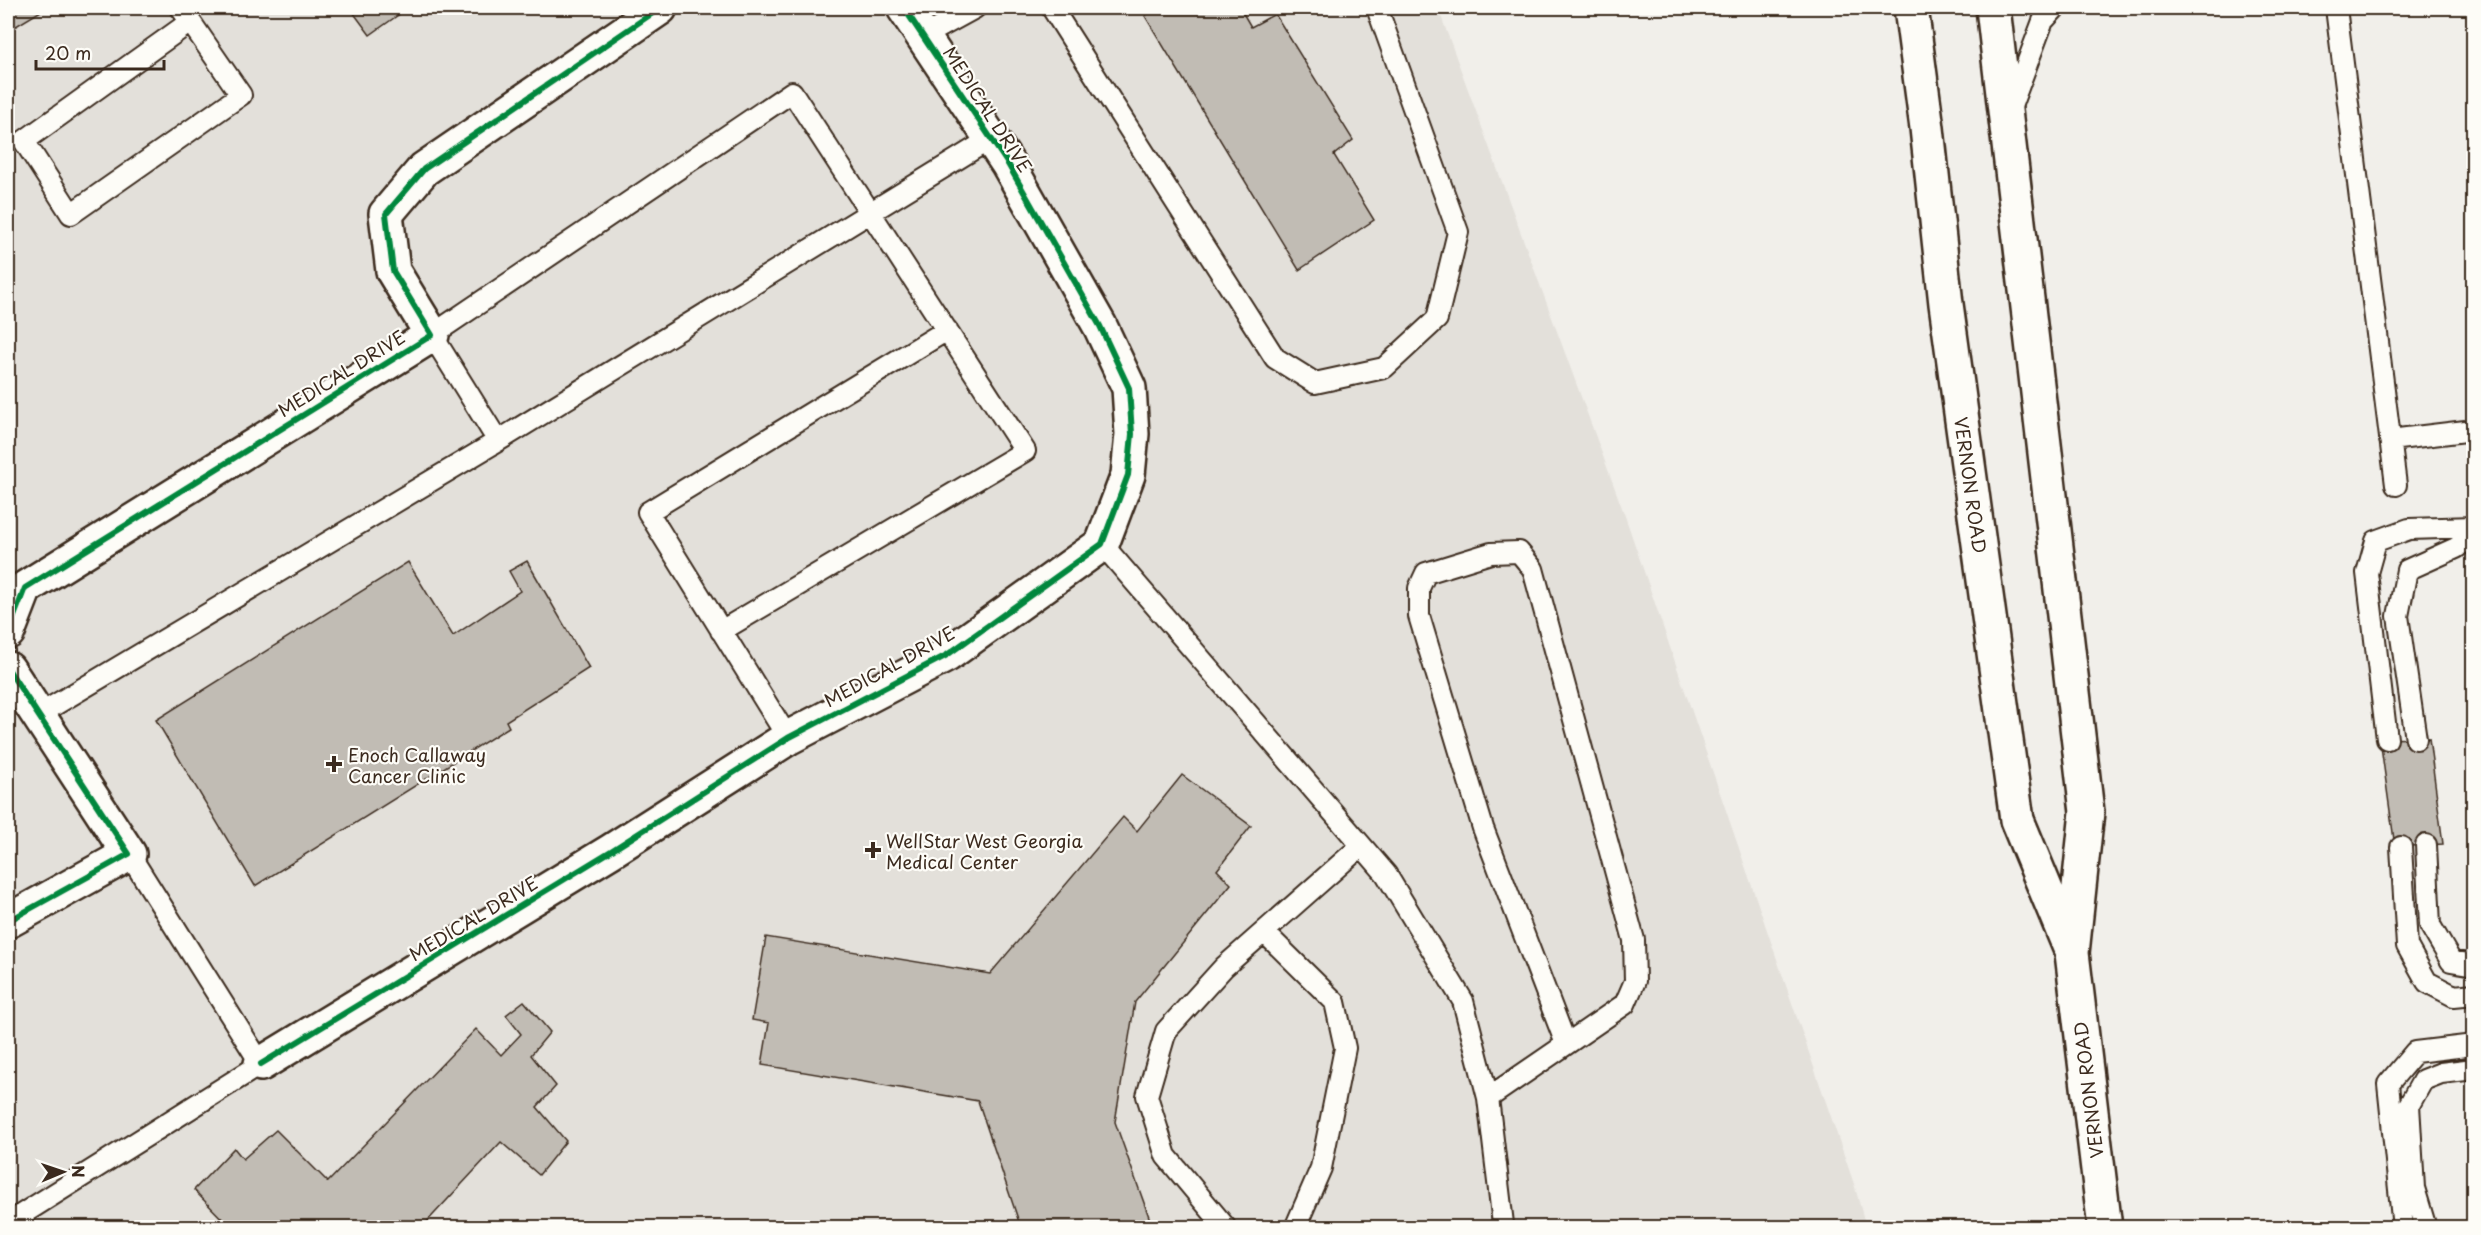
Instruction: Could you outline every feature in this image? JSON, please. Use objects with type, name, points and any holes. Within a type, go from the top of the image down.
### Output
[{"type":"street","name":"MEDICAL DRIVE","points":[[8,632],[25,588],[432,334],[393,271],[386,214],[424,169],[660,8]]},
{"type":"street","name":"MEDICAL DRIVE","points":[[261,1064],[611,851],[788,738],[947,656],[1102,544],[1128,475],[1132,434],[1129,388],[1100,326],[1008,164],[904,8]]},
{"type":"street","name":"VERNON ROAD","points":[[1911,8],[1946,304],[2017,820],[2072,953]]},
{"type":"street","name":"VERNON ROAD","points":[[1993,8],[2087,812],[2072,953],[2105,1227]]},
{"type":"street","points":[[8,669],[129,854],[8,919]]},
{"type":"lane","points":[[922,36],[975,8]]},
{"type":"lane","points":[[1052,8],[1275,358],[1315,383],[1384,368],[1437,319],[1458,232],[1377,8]]},
{"type":"lane","points":[[2006,118],[2043,21],[2055,8]]},
{"type":"lane","points":[[2336,8],[2396,485]]},
{"type":"lane","points":[[185,15],[241,95],[71,214],[24,141],[185,15]]},
{"type":"lane","points":[[498,441],[432,334],[792,92],[1025,451],[721,630]]},
{"type":"lane","points":[[38,715],[498,441],[990,139]]},
{"type":"lane","points":[[788,738],[648,512],[947,330]]},
{"type":"lane","points":[[2390,440],[2474,430]]},
{"type":"lane","points":[[2386,739],[2367,573],[2376,541],[2409,529],[2474,527]]},
{"type":"lane","points":[[2416,739],[2398,616],[2407,570],[2456,548],[2474,535]]},
{"type":"lane","points":[[1102,544],[1386,874],[1462,1002],[1488,1098],[1505,1226]]},
{"type":"lane","points":[[1488,1098],[1625,1004],[1635,981],[1634,940],[1533,569],[1519,552],[1491,553],[1426,573],[1419,588],[1419,616],[1483,828],[1566,1044]]},
{"type":"lane","points":[[2426,845],[2430,925],[2451,961],[2474,965]]},
{"type":"lane","points":[[1226,1227],[1166,1156],[1147,1096],[1166,1031],[1224,967],[1361,846]]},
{"type":"lane","points":[[2401,847],[2407,946],[2427,982],[2454,996],[2474,993]]},
{"type":"lane","points":[[8,1223],[261,1064],[129,854]]},
{"type":"lane","points":[[1264,932],[1335,1002],[1345,1048],[1321,1168],[1295,1227]]},
{"type":"lane","points":[[2403,1227],[2388,1084],[2415,1052],[2474,1045]]},
{"type":"lane","points":[[2426,1227],[2414,1188],[2409,1105],[2423,1080],[2441,1073],[2474,1069]]},
{"type":"shaded area","name":"WellStar West Georgia Medical Center","points":[[8,8],[1438,8],[1625,516],[1854,1184],[1866,1227],[8,1227]]},
{"type":"building","points":[[8,8],[46,8],[8,31]]},
{"type":"building","points":[[350,8],[408,8],[370,35]]},
{"type":"building","points":[[1157,8],[1240,8],[1251,27],[1275,14],[1353,140],[1334,155],[1374,220],[1299,270],[1145,16]]},
{"type":"building","points":[[527,561],[589,668],[506,721],[509,727],[255,886],[156,720],[408,562],[453,636],[520,591],[509,571]]},
{"type":"building","points":[[2429,738],[2443,844],[2395,847],[2380,739]]},
{"type":"building","points":[[1182,775],[1251,826],[1217,870],[1231,884],[1135,1002],[1115,1122],[1153,1228],[1021,1228],[978,1101],[762,1065],[769,1023],[752,1020],[766,937],[990,974],[1123,817],[1137,831]]},
{"type":"building","points":[[524,1001],[550,1032],[531,1055],[556,1086],[537,1107],[566,1141],[539,1175],[501,1142],[421,1228],[231,1228],[194,1190],[234,1148],[243,1159],[276,1130],[328,1182],[476,1029],[501,1055],[521,1034],[506,1015]]},
{"type":"cycle path","points":[[8,632],[25,588],[432,335],[393,271],[386,214],[424,169],[660,8]]},
{"type":"cycle path","points":[[261,1064],[611,851],[788,738],[947,655],[1102,544],[1128,475],[1132,434],[1129,388],[1100,326],[1008,164],[904,8]]},
{"type":"cycle path","points":[[8,669],[129,854],[10,920],[8,916]]},
{"type":"place","name":"Enoch Callaway Cancer Clinic","points":[[334,764]]},
{"type":"place","name":"WellStar West Georgia Medical Center","points":[[873,850]]}]
